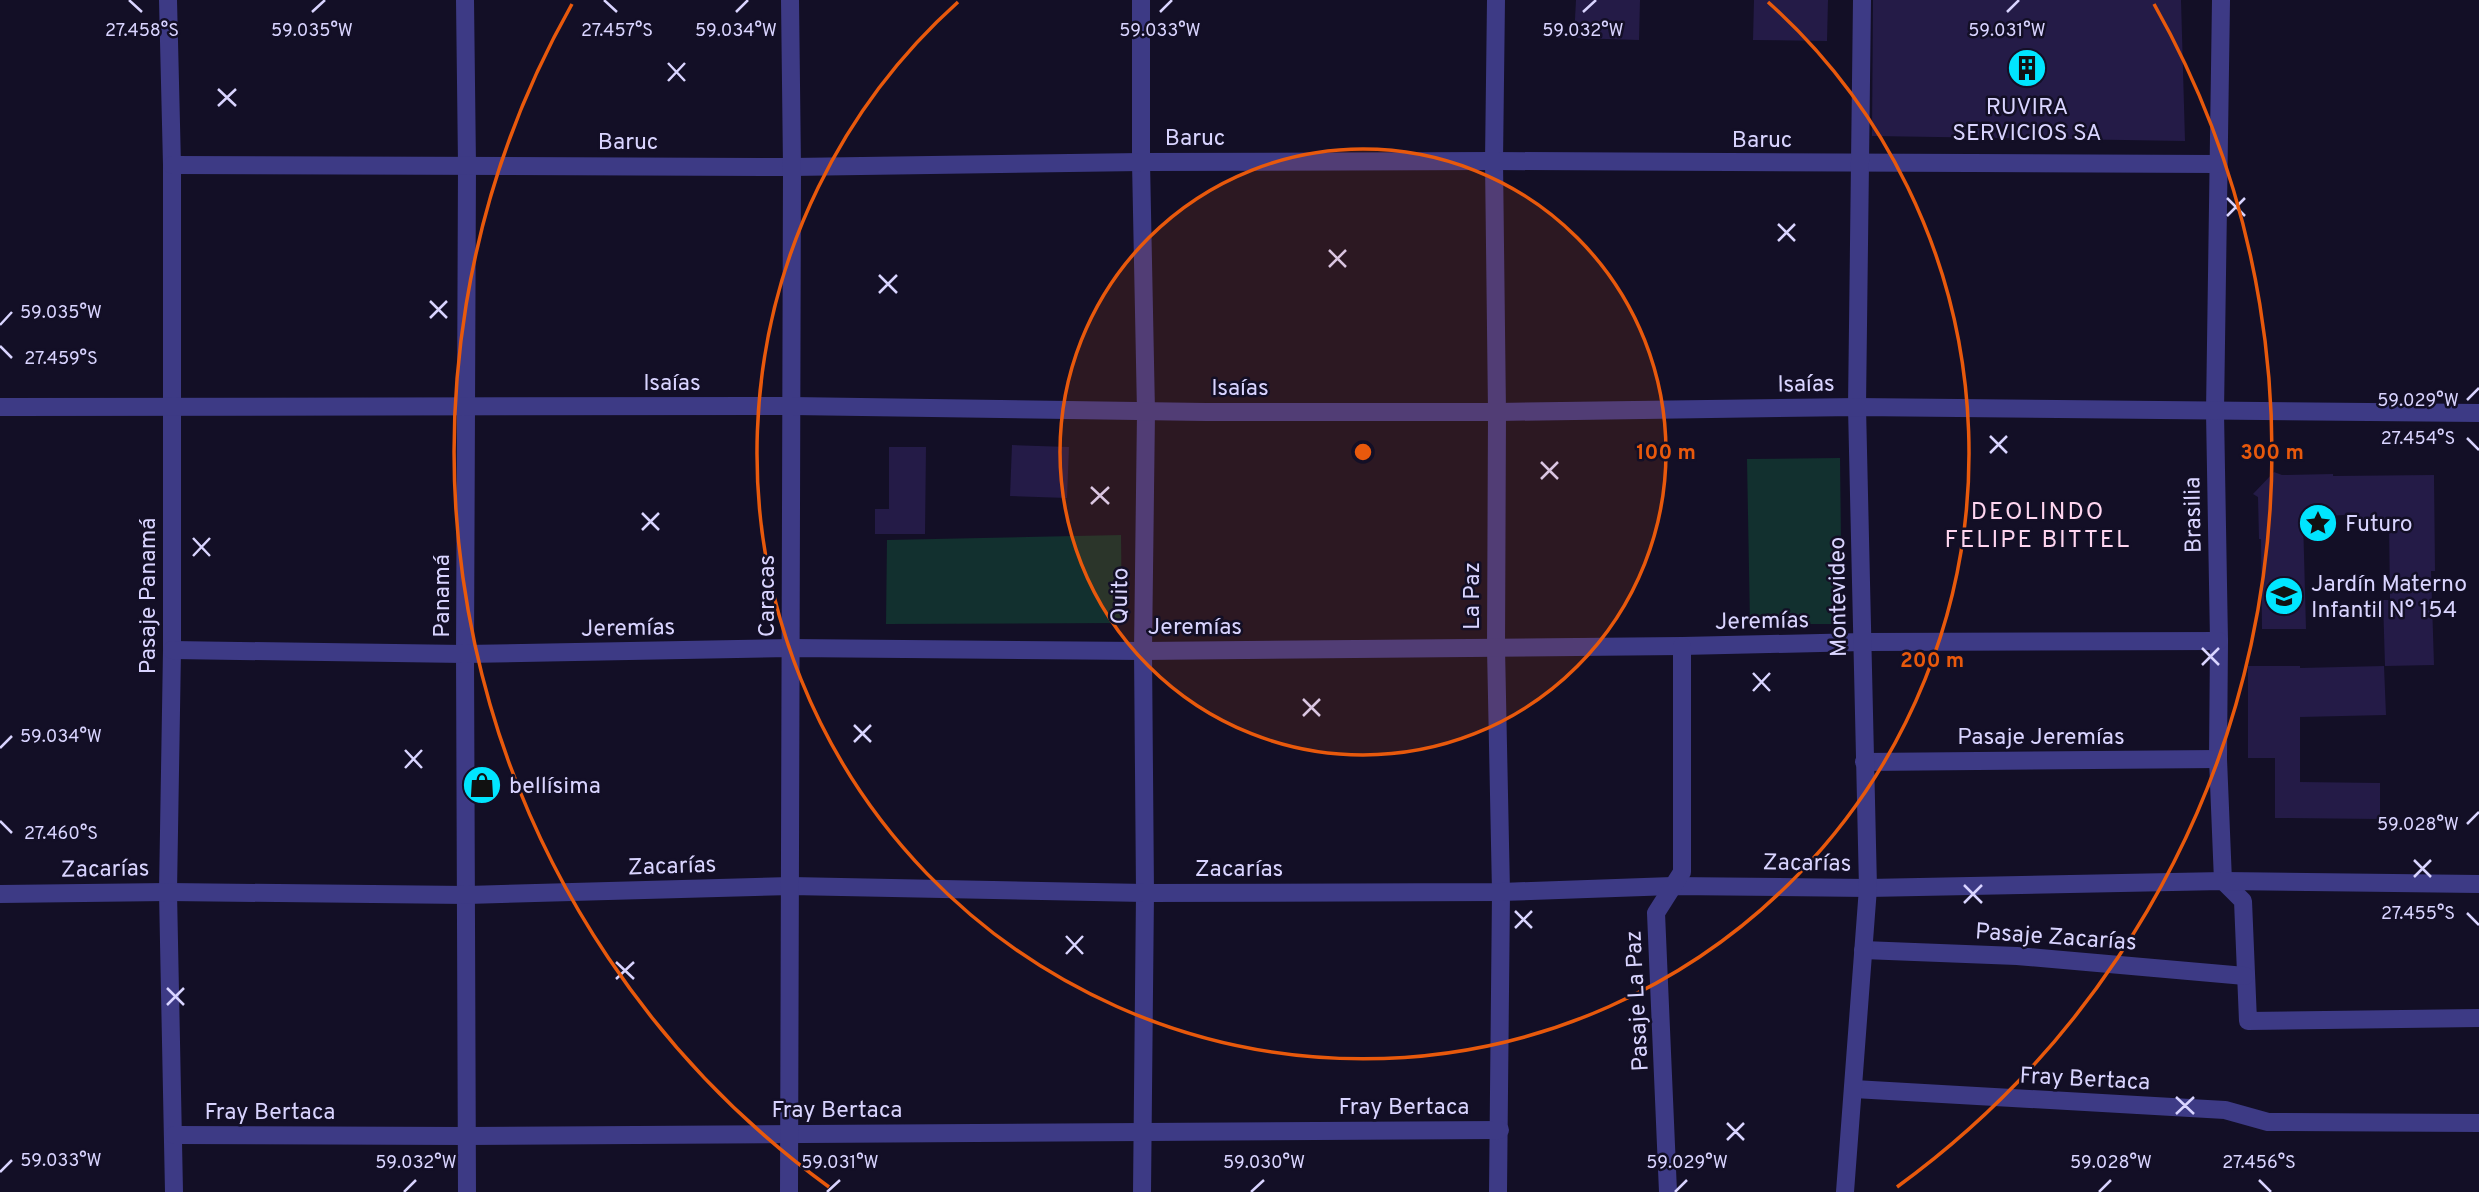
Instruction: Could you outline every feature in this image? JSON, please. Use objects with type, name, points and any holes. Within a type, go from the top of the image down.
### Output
[{"type":"street","name":"Pasaje Panamá","points":[[168,0],[172,165],[172,650],[168,892],[174,1192]]},
{"type":"street","name":"Panamá","points":[[465,0],[467,1192]]},
{"type":"street","name":"Caracas","points":[[789,1192],[792,406],[790,0]]},
{"type":"street","name":"Quito","points":[[1141,0],[1146,412],[1142,1192]]},
{"type":"street","name":"La Paz","points":[[1496,0],[1496,648],[1501,892],[1498,1192]]},
{"type":"street","name":"Montevideo","points":[[1845,1192],[1868,888],[1857,407],[1862,0]]},
{"type":"street","name":"Brasilia","points":[[2221,0],[2215,412],[2218,759],[2223,881]]},
{"type":"street","name":"Baruc","points":[[172,165],[792,167],[1494,161],[2217,164]]},
{"type":"street","name":"Isaías","points":[[0,407],[792,406],[1146,412],[1497,412],[1857,407],[2479,413]]},
{"type":"street","name":"Jeremías","points":[[172,650],[465,654],[790,649],[1143,650],[2219,641]]},
{"type":"street","name":"Pasaje La Paz","points":[[1668,1192],[1656,913],[1682,872],[1682,646]]},
{"type":"street","name":"Pasaje Jeremías","points":[[1864,762],[2218,759]]},
{"type":"street","name":"Zacarías","points":[[0,894],[168,892],[467,895],[791,886],[1145,893],[1501,892],[1672,886],[1868,888],[2223,881],[2479,884]]},
{"type":"street","points":[[2223,881],[2243,901],[2248,1021],[2479,1018]]},
{"type":"street","name":"Pasaje Zacarías","points":[[1863,950],[2017,956],[2245,976]]},
{"type":"street","name":"Fray Bertaca","points":[[1854,1089],[2225,1110],[2268,1122],[2479,1123]]},
{"type":"street","name":"Fray Bertaca","points":[[174,1135],[466,1136],[1500,1130]]},
{"type":"green space","points":[[1840,458],[1842,624],[1750,624],[1747,459]]},
{"type":"green space","points":[[1121,535],[1122,623],[886,624],[887,540]]},
{"type":"building","points":[[1576,0],[1640,0],[1639,40],[1574,38]]},
{"type":"building","points":[[1754,0],[1828,0],[1827,41],[1753,40]]},
{"type":"building","name":"RUVIRA SERVICIOS SA","points":[[1873,0],[2181,0],[2185,141],[1872,136]]},
{"type":"building","points":[[1012,445],[1069,447],[1067,498],[1010,496]]},
{"type":"building","points":[[889,447],[926,447],[925,534],[875,534],[875,509],[889,509]]},
{"type":"building","points":[[2274,472],[2282,475],[2333,476],[2434,475],[2435,571],[2431,571],[2434,665],[2385,666],[2383,600],[2390,600],[2389,520],[2356,520],[2356,514],[2303,518],[2306,629],[2262,629],[2261,539],[2258,497],[2253,494]]},
{"type":"building","points":[[2248,666],[2384,666],[2386,715],[2300,717],[2300,782],[2380,783],[2380,819],[2275,818],[2275,758],[2248,758]]},
{"type":"place","name":"RUVIRA SERVICIOS SA","points":[[2027,68]]},
{"type":"place","name":"Futuro","points":[[2318,523]]},
{"type":"place","name":"Jardín Materno Infantil N° 154","points":[[2284,596]]},
{"type":"place","name":"bellísima","points":[[482,785]]},
{"type":"district","name":"DEOLINDO FELIPE BITTEL","points":[[2038,525]]}]
